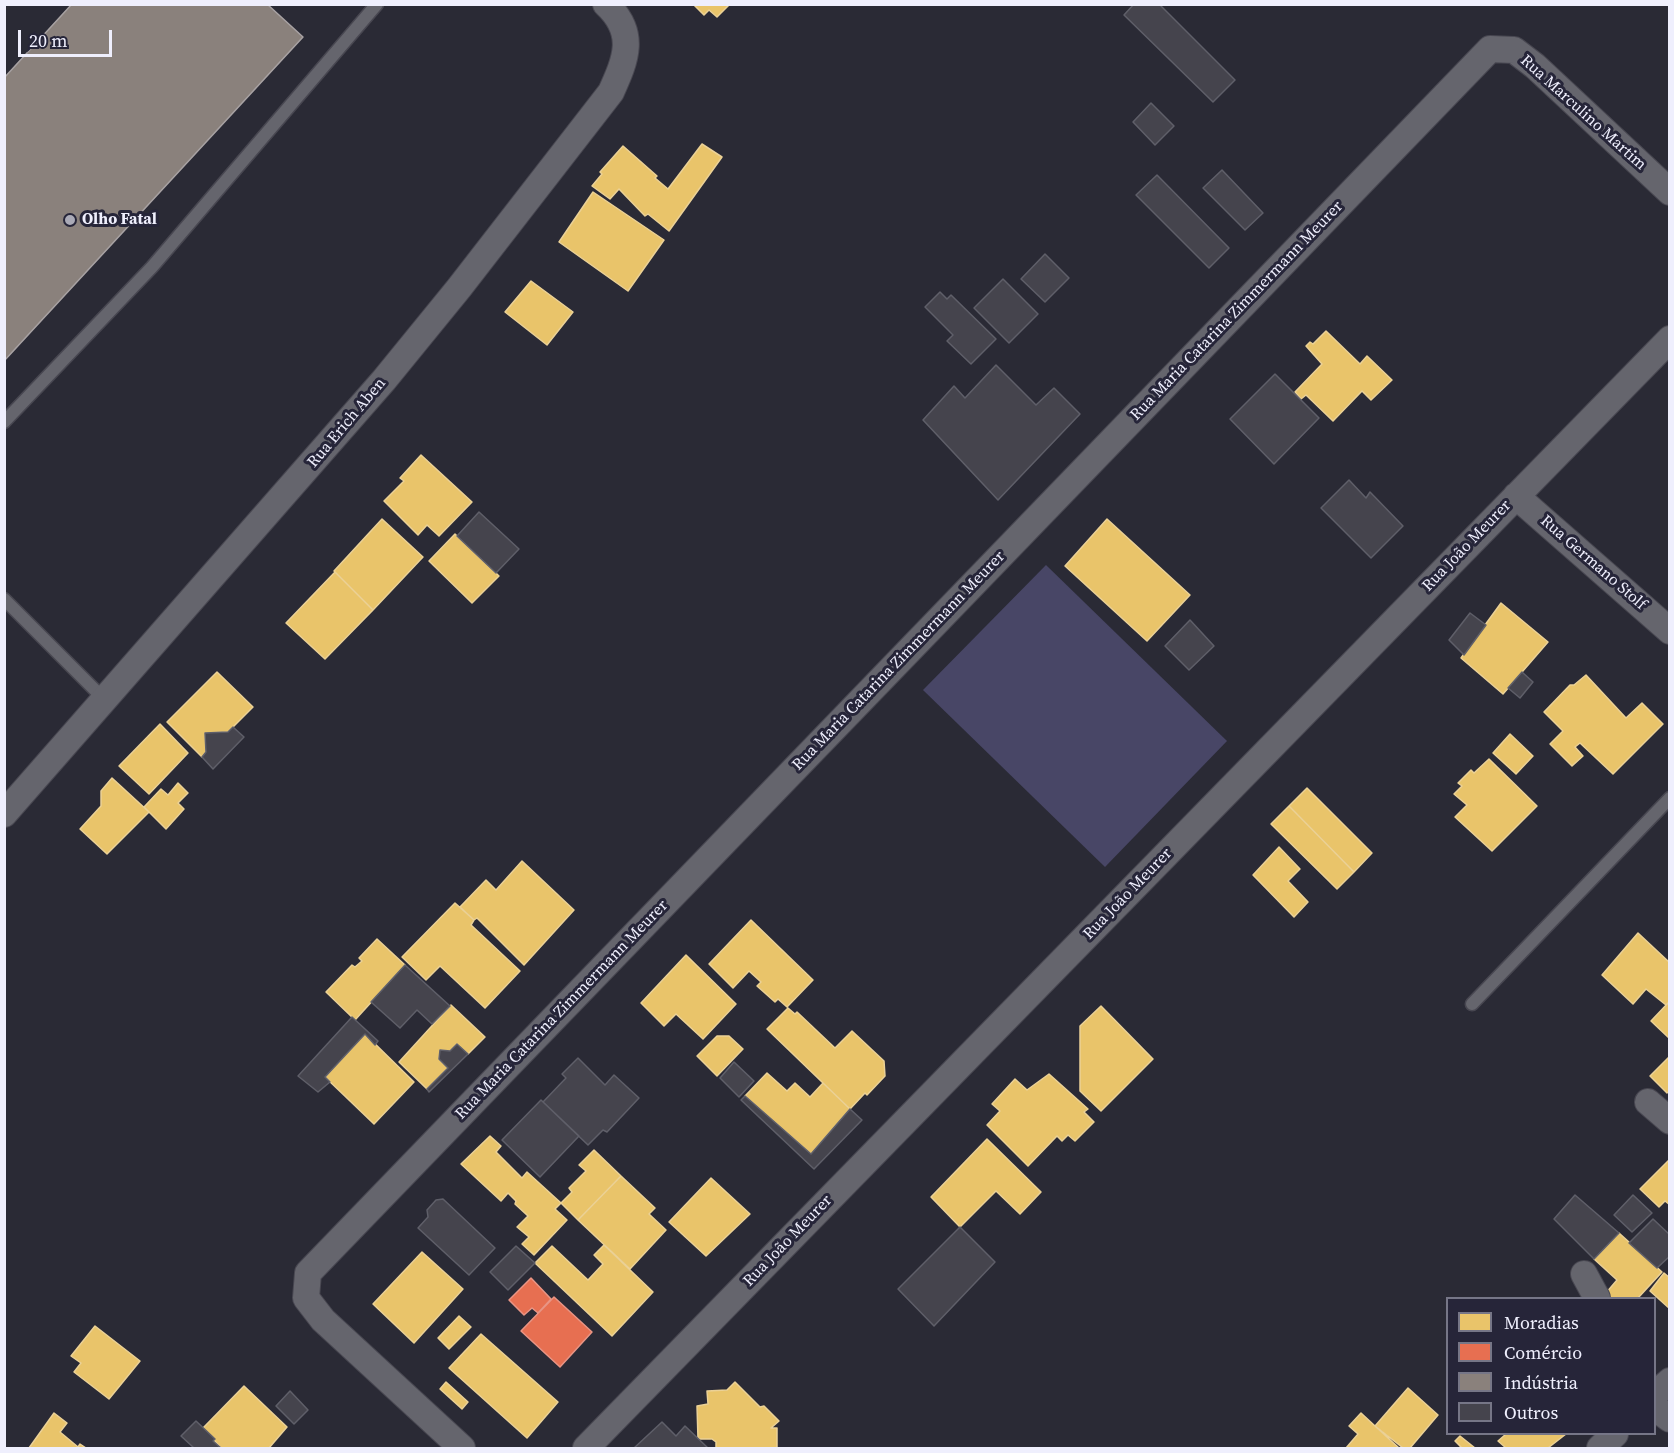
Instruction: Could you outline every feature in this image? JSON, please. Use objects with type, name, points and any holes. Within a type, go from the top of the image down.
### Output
[{"type":"street","name":"Rua Erich Aben","points":[[4,814],[384,380],[459,288],[611,92],[624,64],[626,42],[624,27],[606,4]]},
{"type":"street","name":"Rua Marculino Martim","points":[[1491,49],[1514,50],[1535,66],[1670,192]]},
{"type":"street","name":"Rua Maria Catarina Zimmermann Meurer","points":[[462,1449],[322,1320],[306,1298],[308,1273],[1491,49]]},
{"type":"street","name":"Rua João Meurer","points":[[586,1449],[1670,339]]},
{"type":"street","name":"Rua Germano Stolf","points":[[1516,496],[1670,631]]},
{"type":"street","points":[[1648,1102],[1670,1121]]},
{"type":"street","points":[[1584,1274],[1596,1297]]},
{"type":"street","points":[[1659,1391],[1670,1419]]},
{"type":"street","points":[[1600,1449],[1614,1435]]},
{"type":"lane","points":[[4,422],[152,267],[377,4]]},
{"type":"lane","points":[[4,599],[105,700]]},
{"type":"lane","points":[[1472,1004],[1670,798]]},
{"type":"shaded area","points":[[1046,565],[1227,741],[1105,867],[923,690]]},
{"type":"building: Moradias","points":[[693,4],[730,4],[717,17],[709,10],[704,15]]},
{"type":"building: Moradias","points":[[702,144],[722,157],[669,231],[648,214],[645,216],[619,189],[610,199],[592,186],[602,174],[600,172],[623,146],[668,189]]},
{"type":"building: Moradias","points":[[593,192],[664,240],[628,291],[559,242]]},
{"type":"building: Moradias","points":[[531,281],[573,312],[547,345],[505,312]]},
{"type":"building: Moradias","points":[[1326,331],[1360,364],[1367,356],[1392,380],[1371,400],[1362,391],[1333,421],[1306,395],[1301,399],[1295,392],[1322,364],[1306,346],[1310,342],[1313,344]]},
{"type":"building: Moradias","points":[[421,455],[472,502],[439,536],[427,525],[418,535],[384,501],[404,481],[400,478]]},
{"type":"building: Moradias","points":[[382,519],[423,557],[373,610],[334,571]]},
{"type":"building: Moradias","points":[[1107,519],[1190,595],[1147,641],[1065,566]]},
{"type":"building: Moradias","points":[[455,534],[499,576],[472,603],[429,561]]},
{"type":"building: Moradias","points":[[335,572],[373,610],[325,659],[286,623]]},
{"type":"building: Moradias","points":[[1501,603],[1548,642],[1503,694],[1461,658]]},
{"type":"building: Moradias","points":[[217,672],[253,707],[228,732],[205,733],[206,752],[202,757],[167,722]]},
{"type":"building: Moradias","points":[[1586,675],[1626,718],[1642,703],[1663,724],[1613,774],[1580,743],[1575,747],[1583,756],[1572,766],[1550,744],[1563,731],[1544,712],[1570,685],[1574,685]]},
{"type":"building: Moradias","points":[[160,724],[188,753],[149,794],[119,766]]},
{"type":"building: Moradias","points":[[1510,734],[1533,756],[1516,774],[1493,753]]},
{"type":"building: Moradias","points":[[1489,759],[1537,806],[1492,851],[1455,817],[1467,805],[1454,794],[1462,786],[1458,783],[1471,770],[1474,773]]},
{"type":"building: Moradias","points":[[112,778],[149,812],[107,854],[80,829],[101,806],[101,791]]},
{"type":"building: Moradias","points":[[178,783],[188,793],[178,803],[184,809],[166,829],[144,807],[161,789],[168,795]]},
{"type":"building: Moradias","points":[[1307,788],[1372,853],[1354,872],[1289,806]]},
{"type":"building: Moradias","points":[[1289,806],[1354,872],[1337,889],[1271,824]]},
{"type":"building: Moradias","points":[[1279,847],[1300,869],[1288,881],[1308,902],[1294,917],[1253,875]]},
{"type":"building: Moradias","points":[[522,861],[574,910],[524,965],[477,918],[474,920],[460,907],[486,880],[496,890]]},
{"type":"building: Moradias","points":[[455,903],[474,920],[471,925],[520,971],[485,1008],[440,966],[426,980],[402,957]]},
{"type":"building: Moradias","points":[[751,920],[813,980],[787,1007],[778,999],[775,1002],[757,986],[761,982],[749,971],[733,988],[709,964]]},
{"type":"building: Moradias","points":[[1638,933],[1670,963],[1670,1001],[1666,1005],[1646,989],[1633,1004],[1602,975]]},
{"type":"building: Moradias","points":[[377,939],[405,965],[355,1020],[326,992],[352,965],[355,967],[362,961],[359,958]]},
{"type":"building: Moradias","points":[[686,955],[736,1004],[703,1039],[676,1014],[664,1026],[641,1003]]},
{"type":"building: Moradias","points":[[1670,1003],[1670,1039],[1651,1021]]},
{"type":"building: Moradias","points":[[451,1005],[485,1037],[468,1054],[457,1044],[450,1051],[440,1050],[439,1059],[448,1068],[427,1089],[399,1062]]},
{"type":"building: Moradias","points":[[1101,1006],[1153,1059],[1101,1111],[1080,1091],[1080,1026]]},
{"type":"building: Moradias","points":[[788,1008],[795,1014],[797,1012],[835,1048],[852,1031],[884,1061],[885,1076],[850,1109],[767,1029]]},
{"type":"building: Moradias","points":[[365,1034],[414,1082],[374,1124],[325,1077]]},
{"type":"building: Moradias","points":[[717,1036],[729,1036],[743,1049],[717,1076],[697,1056]]},
{"type":"building: Moradias","points":[[1670,1056],[1670,1091],[1667,1093],[1650,1076]]},
{"type":"building: Moradias","points":[[767,1073],[787,1091],[795,1083],[810,1097],[823,1083],[850,1109],[811,1154],[745,1096]]},
{"type":"building: Moradias","points":[[1049,1074],[1088,1109],[1084,1112],[1094,1122],[1075,1141],[1068,1135],[1062,1141],[1057,1136],[1028,1166],[987,1125],[1000,1111],[992,1104],[1015,1079],[1027,1090]]},
{"type":"building: Moradias","points":[[490,1136],[501,1146],[496,1152],[522,1178],[527,1172],[561,1203],[555,1209],[567,1220],[534,1255],[522,1244],[529,1237],[517,1227],[528,1216],[515,1204],[516,1201],[508,1193],[501,1201],[461,1164]]},
{"type":"building: Moradias","points":[[987,1139],[1041,1192],[1020,1214],[996,1191],[960,1227],[931,1197]]},
{"type":"building: Moradias","points":[[594,1150],[621,1176],[578,1220],[561,1203],[572,1192],[569,1188],[586,1171],[579,1165]]},
{"type":"building: Moradias","points":[[1669,1160],[1670,1205],[1665,1201],[1659,1207],[1640,1189]]},
{"type":"building: Moradias","points":[[621,1176],[655,1208],[649,1214],[666,1230],[630,1269],[578,1220]]},
{"type":"building: Moradias","points":[[711,1178],[750,1214],[706,1256],[669,1222]]},
{"type":"building: Moradias","points":[[1619,1233],[1662,1272],[1639,1297],[1608,1297],[1606,1293],[1617,1280],[1594,1259]]},
{"type":"building: Moradias","points":[[604,1245],[653,1292],[612,1336],[535,1263],[552,1246],[588,1280],[603,1264],[594,1255]]},
{"type":"building: Moradias","points":[[422,1252],[463,1289],[414,1343],[373,1304]]},
{"type":"building: Moradias","points":[[1664,1273],[1670,1278],[1670,1309],[1650,1291]]},
{"type":"building: Moradias","points":[[459,1316],[471,1327],[449,1349],[438,1338]]},
{"type":"building: Moradias","points":[[95,1326],[140,1361],[109,1399],[74,1372],[81,1363],[71,1356]]},
{"type":"building: Moradias","points":[[481,1334],[558,1402],[527,1438],[449,1368]]},
{"type":"building: Moradias","points":[[446,1382],[468,1402],[462,1409],[440,1389]]},
{"type":"building: Moradias","points":[[735,1382],[760,1407],[764,1406],[779,1421],[771,1428],[777,1428],[777,1448],[716,1448],[716,1442],[712,1439],[698,1439],[697,1406],[708,1404],[707,1391],[727,1390]]},
{"type":"building: Moradias","points":[[244,1386],[287,1427],[269,1448],[221,1448],[203,1428]]},
{"type":"building: Moradias","points":[[1408,1388],[1438,1415],[1410,1448],[1403,1448],[1375,1426]]},
{"type":"building: Moradias","points":[[54,1413],[67,1423],[60,1432],[78,1447],[80,1444],[86,1448],[29,1448]]},
{"type":"building: Moradias","points":[[1361,1413],[1399,1448],[1346,1448],[1358,1434],[1349,1426]]},
{"type":"building: Moradias","points":[[1505,1435],[1565,1435],[1548,1448],[1506,1448],[1498,1441]]},
{"type":"building: Moradias","points":[[1460,1436],[1475,1448],[1459,1448],[1461,1447],[1455,1441]]},
{"type":"building: Comércio","points":[[531,1278],[551,1299],[538,1313],[532,1308],[524,1315],[509,1300]]},
{"type":"building: Comércio","points":[[554,1297],[592,1332],[560,1367],[521,1331]]},
{"type":"building: Indústria","name":"Olho Fatal","points":[[72,4],[267,4],[303,37],[4,361],[4,78]]},
{"type":"building: Outros","points":[[1134,4],[1159,4],[1235,80],[1213,102],[1124,15]]},
{"type":"building: Outros","points":[[1151,103],[1174,126],[1155,145],[1133,122]]},
{"type":"building: Outros","points":[[1222,170],[1263,213],[1245,230],[1203,188]]},
{"type":"building: Outros","points":[[1157,175],[1229,248],[1209,268],[1136,195]]},
{"type":"building: Outros","points":[[1045,254],[1069,278],[1045,302],[1021,279]]},
{"type":"building: Outros","points":[[1003,279],[1038,314],[1009,343],[974,308]]},
{"type":"building: Outros","points":[[940,292],[947,299],[951,295],[996,339],[971,364],[947,341],[953,335],[925,307]]},
{"type":"building: Outros","points":[[996,365],[1036,405],[1054,388],[1080,414],[998,500],[923,420],[954,386],[965,398]]},
{"type":"building: Outros","points":[[1275,374],[1319,418],[1274,464],[1230,419]]},
{"type":"building: Outros","points":[[1349,480],[1366,498],[1370,492],[1403,526],[1371,558],[1321,508]]},
{"type":"building: Outros","points":[[479,512],[519,549],[496,573],[457,536]]},
{"type":"building: Outros","points":[[1470,613],[1486,625],[1464,655],[1449,640]]},
{"type":"building: Outros","points":[[1190,620],[1214,646],[1189,670],[1165,646]]},
{"type":"building: Outros","points":[[1522,672],[1533,682],[1520,698],[1508,688]]},
{"type":"building: Outros","points":[[233,727],[244,737],[213,769],[202,757],[206,752],[205,733],[228,732]]},
{"type":"building: Outros","points":[[405,965],[450,1006],[432,1024],[417,1010],[400,1028],[371,1002]]},
{"type":"building: Outros","points":[[352,1017],[378,1041],[375,1045],[365,1034],[325,1077],[330,1082],[318,1092],[298,1076]]},
{"type":"building: Outros","points":[[457,1044],[468,1054],[429,1092],[427,1089],[448,1068],[439,1059],[440,1050],[450,1051]]},
{"type":"building: Outros","points":[[578,1058],[605,1085],[614,1075],[639,1098],[607,1132],[603,1130],[588,1145],[543,1102],[566,1078],[562,1074]]},
{"type":"building: Outros","points":[[734,1062],[754,1081],[739,1097],[720,1078]]},
{"type":"building: Outros","points":[[745,1096],[811,1154],[850,1109],[862,1120],[814,1169],[741,1100]]},
{"type":"building: Outros","points":[[541,1100],[579,1136],[540,1177],[502,1140]]},
{"type":"building: Outros","points":[[1575,1195],[1619,1233],[1594,1259],[1554,1219]]},
{"type":"building: Outros","points":[[1633,1195],[1652,1213],[1632,1232],[1614,1215]]},
{"type":"building: Outros","points":[[443,1199],[495,1248],[469,1275],[418,1228],[428,1217],[427,1210],[436,1200]]},
{"type":"building: Outros","points":[[1653,1219],[1670,1235],[1670,1256],[1657,1268],[1629,1243]]},
{"type":"building: Outros","points":[[960,1227],[995,1262],[934,1326],[898,1289]]},
{"type":"building: Outros","points":[[516,1246],[535,1263],[508,1290],[490,1272]]},
{"type":"building: Outros","points":[[290,1391],[308,1410],[294,1424],[276,1406]]},
{"type":"building: Outros","points":[[196,1421],[221,1448],[194,1448],[181,1436]]},
{"type":"building: Outros","points":[[662,1422],[676,1436],[685,1426],[708,1448],[634,1448]]},
{"type":"place","name":"Olho Fatal","points":[[70,220]]}]
